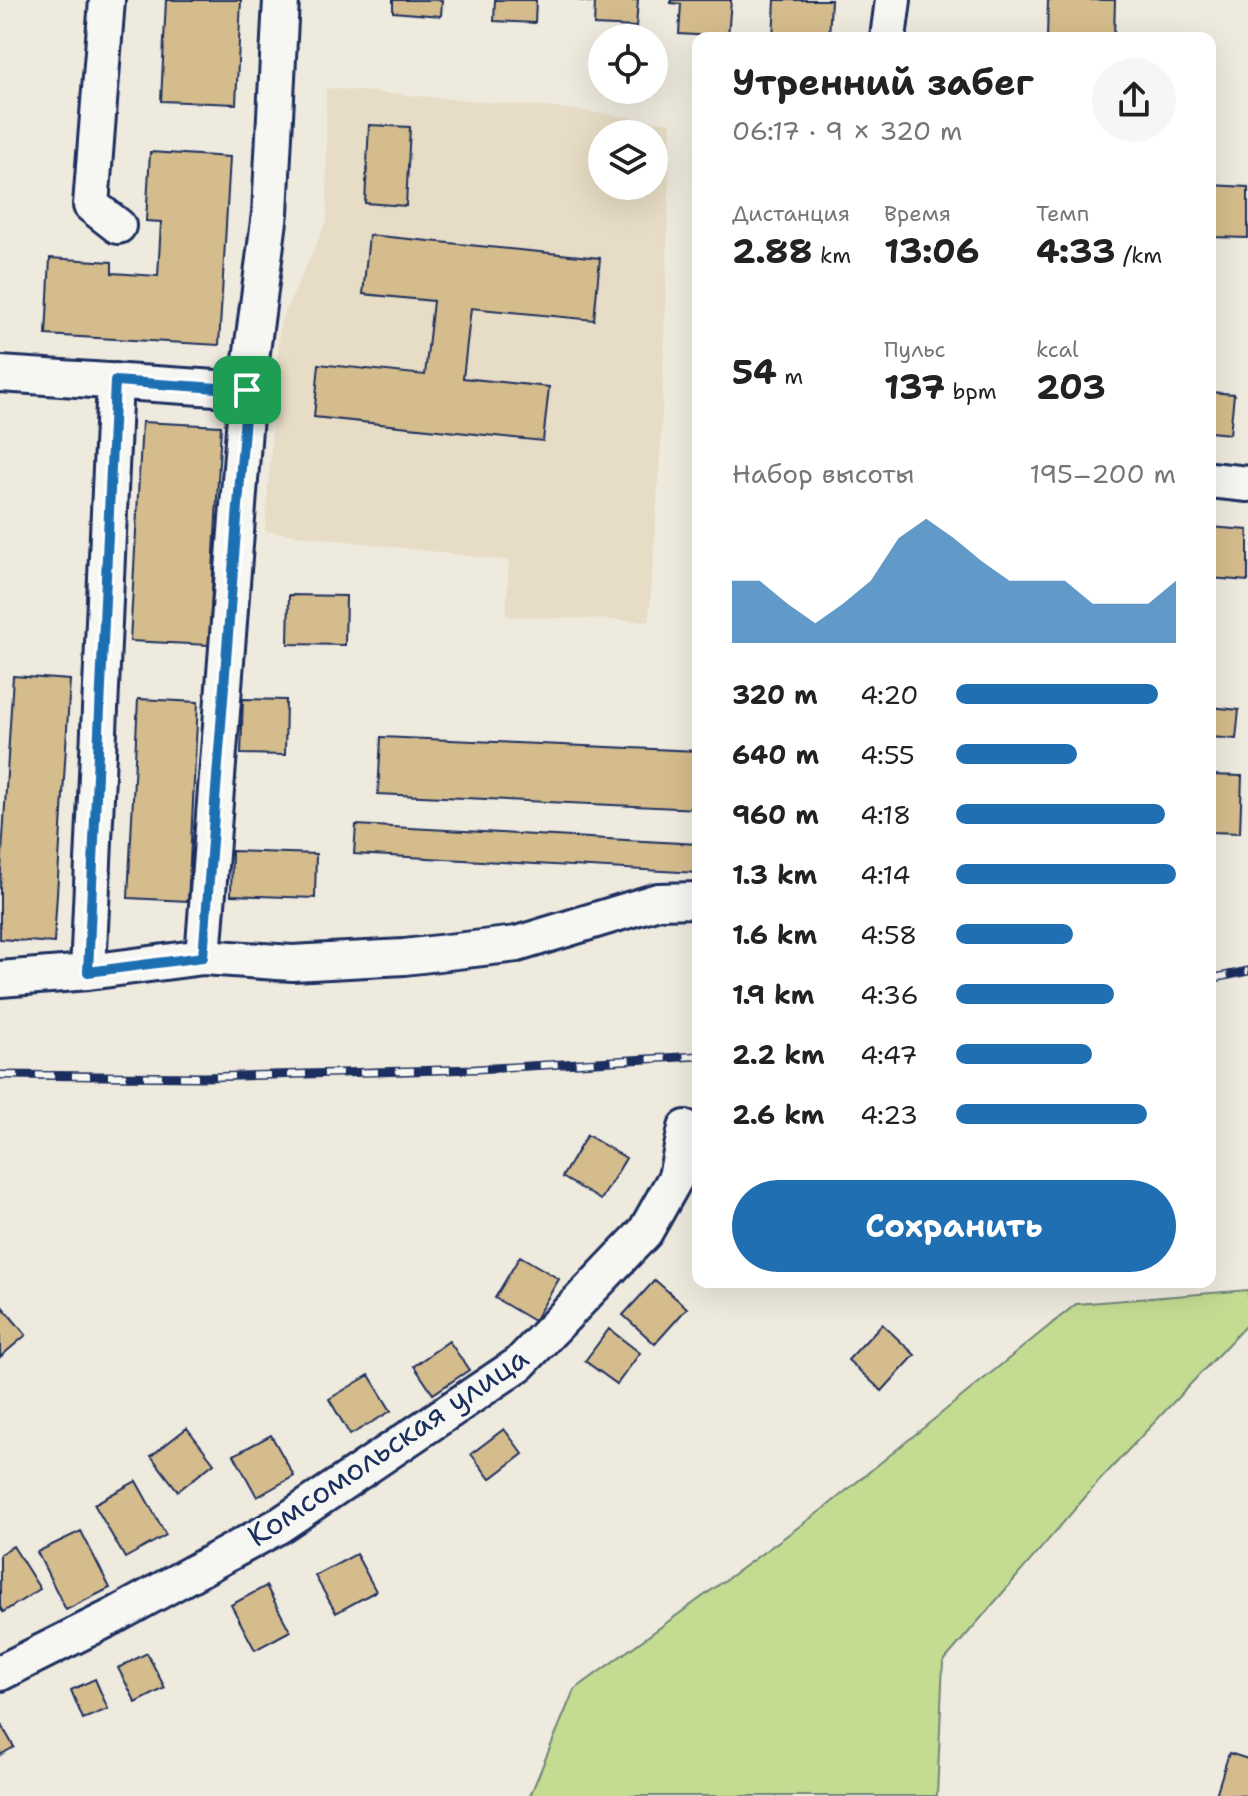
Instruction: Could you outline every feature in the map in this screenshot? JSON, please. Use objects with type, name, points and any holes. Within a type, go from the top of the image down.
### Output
[{"type":"street","points":[[107,0],[91,205],[118,226]]},
{"type":"street","points":[[203,957],[247,390],[270,213],[281,0]]},
{"type":"street","points":[[889,32],[893,0]]},
{"type":"street","points":[[0,374],[247,390]]},
{"type":"street","points":[[88,972],[115,381]]},
{"type":"street","points":[[1216,481],[1248,484]]},
{"type":"street","points":[[0,979],[88,972],[203,957],[292,963],[404,957],[517,944],[658,901],[692,900]]},
{"type":"street","name":"Комсомольская улица","points":[[0,1673],[114,1616],[280,1525],[519,1364],[645,1232],[676,1177],[686,1128]]},
{"type":"shaded area","points":[[326,88],[567,109],[649,120],[588,120],[588,200],[668,200],[668,123],[671,123],[661,443],[649,621],[506,616],[509,561],[265,531],[280,323],[327,221]]},
{"type":"green space","points":[[1248,1290],[1248,1323],[1100,1480],[943,1662],[937,1796],[530,1796],[574,1690],[826,1507],[1076,1304]]},
{"type":"building","points":[[166,0],[241,0],[236,104],[161,101]]},
{"type":"building","points":[[393,0],[442,0],[441,16],[393,12]]},
{"type":"building","points":[[495,0],[536,0],[535,23],[494,21]]},
{"type":"building","points":[[577,0],[638,0],[636,24],[594,24],[595,3]]},
{"type":"building","points":[[671,0],[731,0],[728,32],[679,34],[681,4],[671,3]]},
{"type":"building","points":[[775,0],[831,0],[829,32],[773,32]]},
{"type":"building","points":[[1048,0],[1115,0],[1114,32],[1047,32]]},
{"type":"building","points":[[369,125],[410,127],[406,206],[365,203]]},
{"type":"building","points":[[150,152],[230,157],[219,345],[46,335],[50,258],[112,262],[112,273],[158,276],[161,222],[146,221]]},
{"type":"building","points":[[1216,185],[1248,187],[1248,238],[1216,237]]},
{"type":"building","points":[[369,235],[600,258],[594,320],[471,308],[463,378],[549,387],[543,441],[314,417],[319,364],[425,375],[433,301],[363,294]]},
{"type":"building","points":[[1216,392],[1234,394],[1230,434],[1216,433]]},
{"type":"building","points":[[142,422],[221,426],[209,645],[130,641]]},
{"type":"building","points":[[1216,527],[1248,530],[1248,581],[1216,578]]},
{"type":"building","points":[[289,595],[346,596],[345,645],[288,644]]},
{"type":"building","points":[[13,676],[70,680],[54,943],[0,939],[0,886]]},
{"type":"building","points":[[138,699],[198,702],[188,901],[128,898]]},
{"type":"building","points":[[243,699],[286,700],[285,755],[241,754]]},
{"type":"building","points":[[1216,708],[1239,710],[1236,739],[1216,737]]},
{"type":"building","points":[[381,737],[692,751],[692,809],[378,794]]},
{"type":"building","points":[[1216,775],[1242,776],[1240,833],[1216,832]]},
{"type":"building","points":[[356,825],[692,844],[692,873],[354,854]]},
{"type":"building","points":[[232,851],[316,854],[315,898],[231,895]]},
{"type":"building","points":[[587,1135],[626,1158],[601,1200],[562,1177]]},
{"type":"building","points":[[520,1256],[559,1279],[534,1321],[495,1298]]},
{"type":"building","points":[[655,1280],[687,1308],[655,1344],[623,1315]]},
{"type":"building","points":[[0,1304],[26,1335],[0,1357]]},
{"type":"building","points":[[882,1324],[915,1355],[882,1391],[848,1360]]},
{"type":"building","points":[[609,1329],[640,1353],[617,1384],[585,1361]]},
{"type":"building","points":[[449,1341],[469,1370],[433,1394],[414,1366]]},
{"type":"building","points":[[369,1375],[391,1411],[350,1435],[329,1399]]},
{"type":"building","points":[[187,1428],[214,1463],[178,1491],[151,1456]]},
{"type":"building","points":[[504,1429],[523,1454],[490,1479],[471,1454]]},
{"type":"building","points":[[271,1435],[294,1476],[257,1497],[234,1455]]},
{"type":"building","points":[[136,1481],[166,1535],[125,1558],[94,1504]]},
{"type":"building","points":[[81,1531],[110,1588],[66,1610],[37,1552]]},
{"type":"building","points":[[13,1546],[40,1589],[3,1612],[0,1607],[0,1554]]},
{"type":"building","points":[[356,1554],[376,1591],[336,1613],[315,1576]]},
{"type":"building","points":[[266,1586],[290,1631],[255,1650],[231,1605]]},
{"type":"building","points":[[147,1653],[165,1688],[136,1703],[118,1668]]},
{"type":"building","points":[[95,1679],[108,1709],[83,1719],[71,1690]]},
{"type":"building","points":[[0,1727],[14,1747],[0,1755]]},
{"type":"building","points":[[1229,1753],[1248,1759],[1248,1796],[1216,1795]]},
{"type":"railway","points":[[1216,978],[1248,971]]},
{"type":"railway","points":[[0,1075],[204,1077],[476,1069],[692,1056]]},
{"type":"route","points":[[115,381],[247,390],[203,957],[88,972],[115,381]]}]
